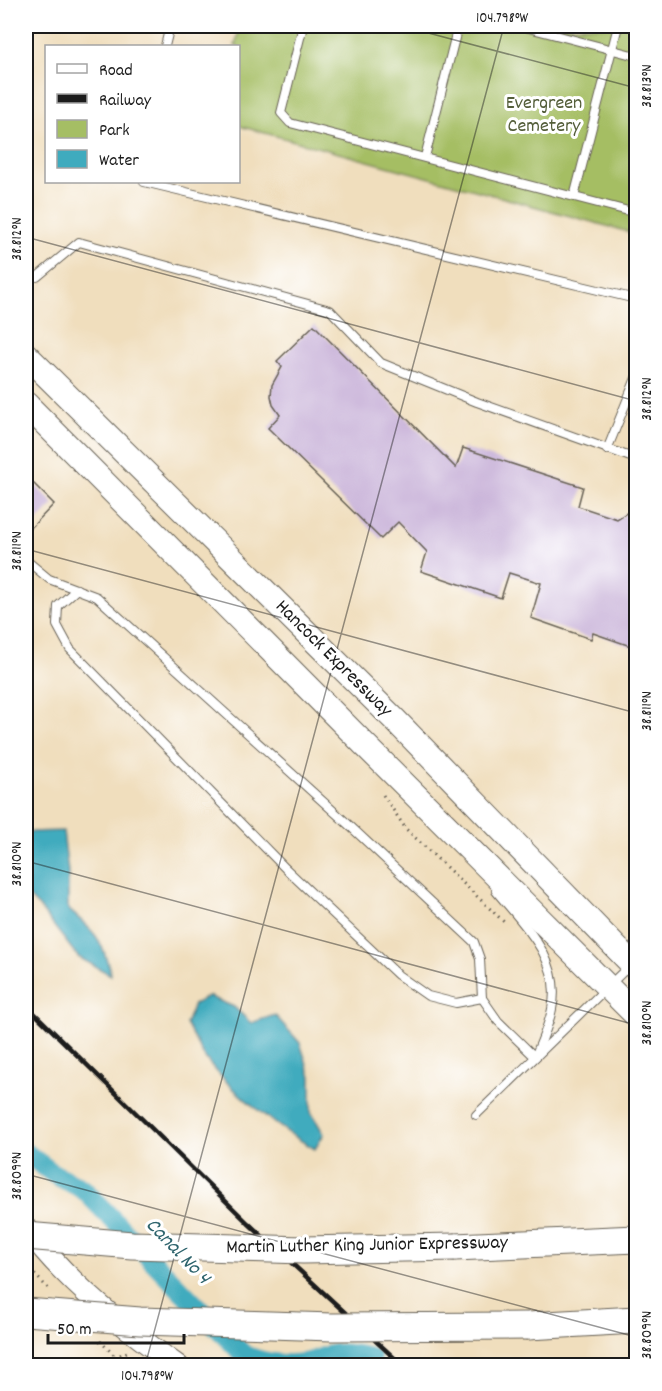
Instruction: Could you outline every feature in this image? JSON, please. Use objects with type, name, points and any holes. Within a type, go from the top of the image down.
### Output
[{"type":"highway","name":"Martin Luther King Junior Expressway","points":[[26,1236],[132,1245],[303,1250],[455,1247],[636,1239]]},
{"type":"highway","points":[[26,1312],[140,1322],[332,1327],[528,1326],[636,1320]]},
{"type":"main road","name":"Hancock Expressway","points":[[26,355],[635,963]]},
{"type":"main road","name":"Hancock Expressway","points":[[26,404],[636,1015]]},
{"type":"street","points":[[26,1227],[68,1275],[135,1335],[178,1365]]},
{"type":"lane","points":[[165,45],[170,26]]},
{"type":"lane","points":[[303,26],[281,113],[290,123],[636,213]]},
{"type":"lane","points":[[425,157],[458,26]]},
{"type":"lane","points":[[521,26],[636,56]]},
{"type":"lane","points":[[574,197],[618,26]]},
{"type":"lane","points":[[148,183],[636,299]]},
{"type":"lane","points":[[37,277],[79,242],[330,310],[381,363],[477,402],[636,459]]},
{"type":"lane","points":[[607,450],[636,378]]},
{"type":"lane","points":[[26,414],[58,436]]},
{"type":"lane","points":[[26,560],[49,579],[97,597],[350,826],[474,942],[480,958],[482,999],[498,1021],[535,1057]]},
{"type":"lane","points":[[77,589],[58,606],[57,625],[70,649],[130,712],[285,868],[398,975],[428,996],[456,1003],[482,999]]},
{"type":"lane","points":[[431,811],[484,876]]},
{"type":"lane","points":[[491,885],[529,932],[551,967],[554,995],[552,1009],[535,1057]]},
{"type":"lane","points":[[476,1115],[608,986],[635,963]]},
{"type":"path","points":[[379,789],[406,829],[505,923]]},
{"type":"path","points":[[92,1365],[147,1344]]},
{"type":"green space","name":"Evergreen Cemetery","points":[[240,26],[636,26],[636,234],[240,126],[240,45],[235,45]]},
{"type":"water","points":[[26,825],[29,832],[63,831],[68,872],[68,909],[97,937],[111,975],[78,957],[40,908],[26,894]]},
{"type":"water","points":[[208,996],[234,1007],[251,1023],[275,1015],[300,1043],[311,1076],[311,1112],[324,1134],[315,1149],[259,1111],[206,1060],[186,1024],[194,1004]]},
{"type":"building","points":[[314,325],[456,468],[463,448],[583,487],[578,506],[617,519],[636,507],[636,648],[593,633],[591,639],[531,618],[541,583],[509,573],[501,598],[421,571],[427,552],[398,522],[381,539],[268,428],[280,415],[273,405],[271,396],[272,385],[282,367],[277,361]]},
{"type":"building","points":[[26,476],[54,504],[26,533]]},
{"type":"waterway","name":"Canal No 4","points":[[26,1153],[54,1174],[83,1189],[243,1354],[279,1364],[306,1362],[339,1353],[371,1358]]},
{"type":"railway","points":[[26,1005],[248,1223],[403,1366]]}]
